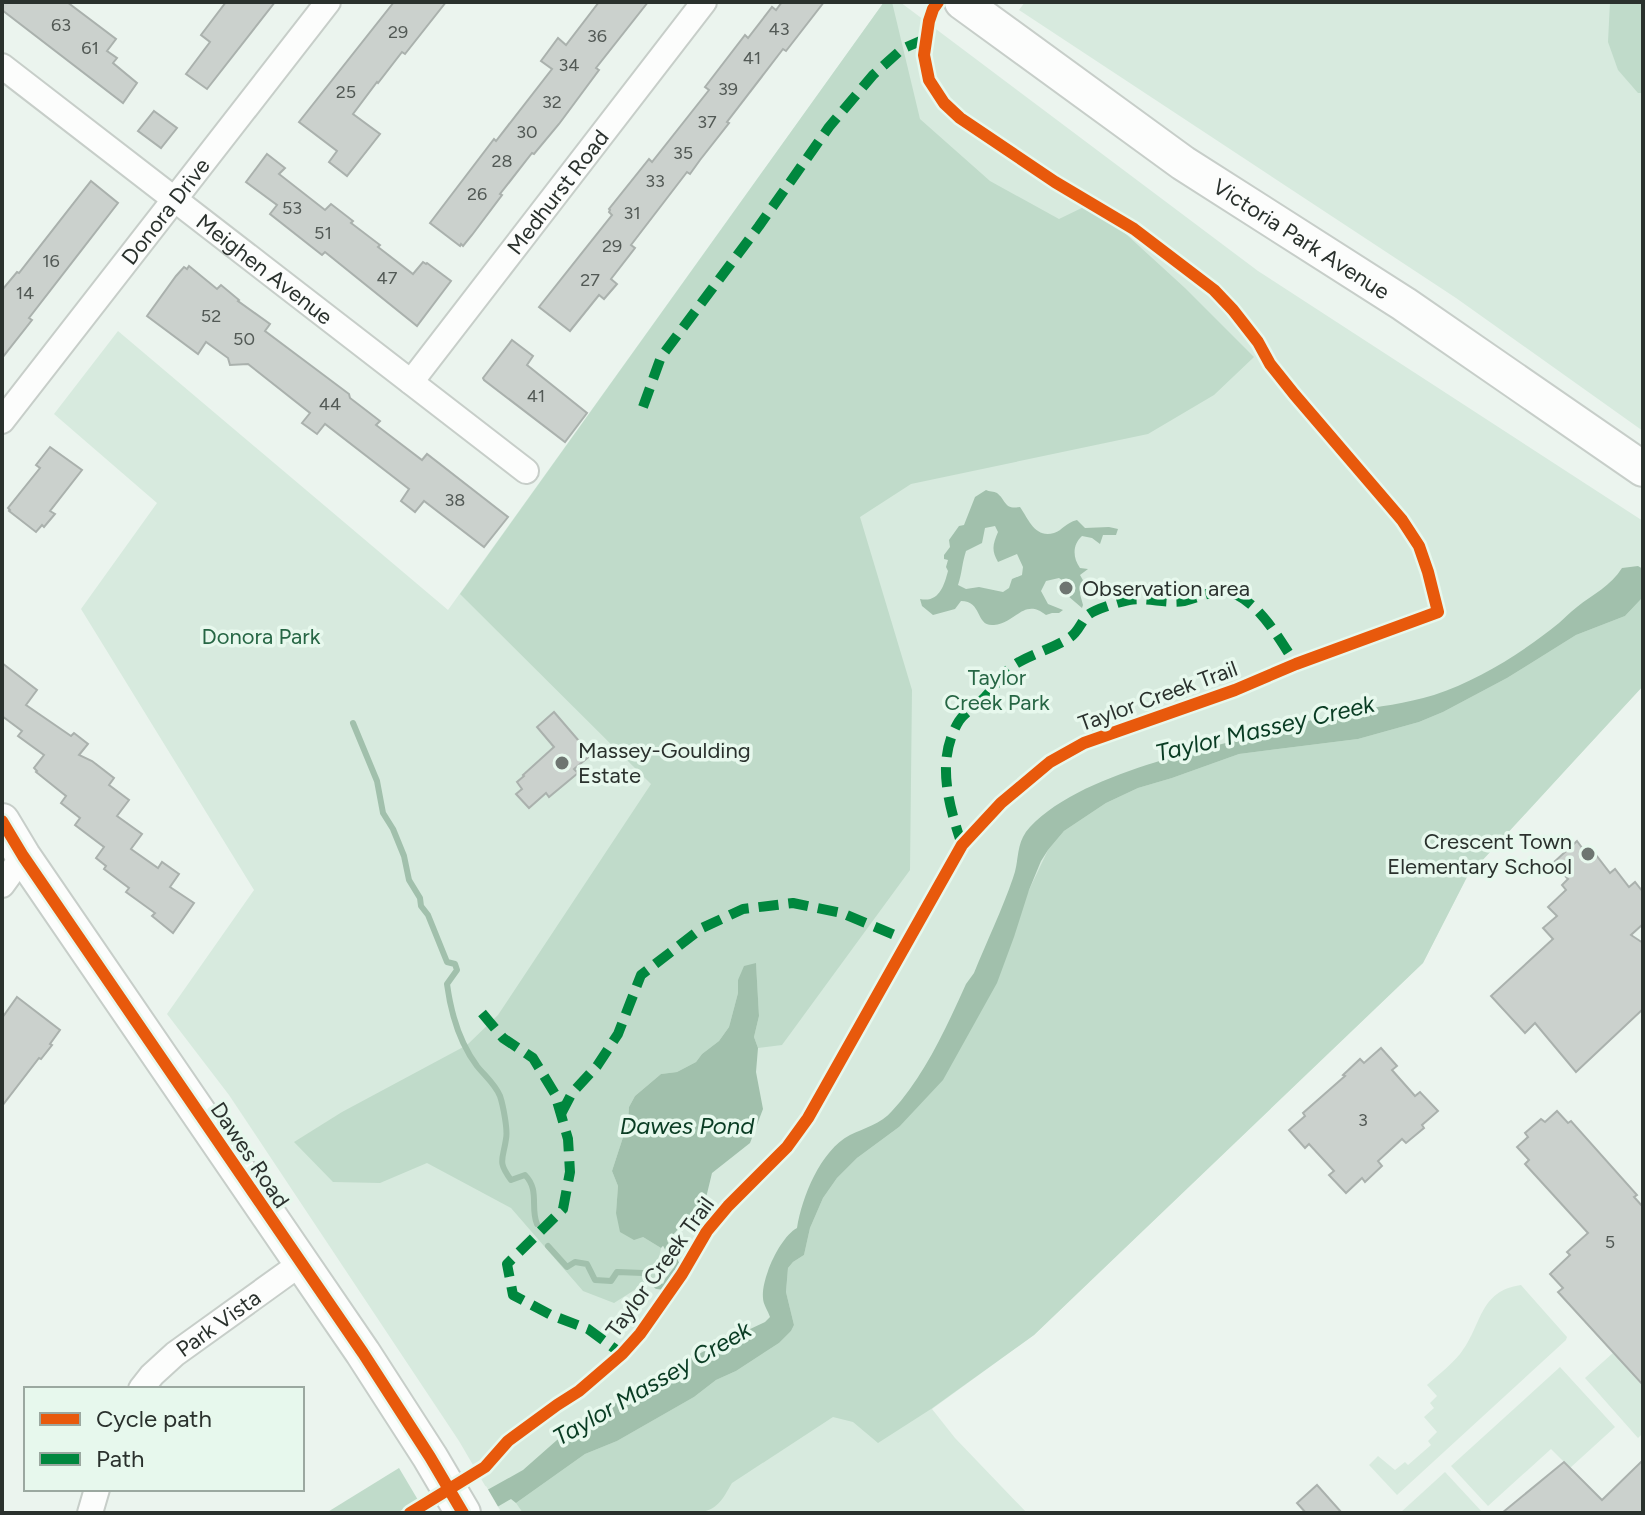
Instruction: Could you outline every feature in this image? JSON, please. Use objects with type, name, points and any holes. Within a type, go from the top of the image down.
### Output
[{"type":"street","name":"Donora Drive","points":[[2,421],[328,2]]},
{"type":"street","name":"Medhurst Road","points":[[411,382],[704,2]]},
{"type":"street","name":"Victoria Park Avenue","points":[[962,2],[1183,163],[1404,304],[1643,469]]},
{"type":"street","name":"Meighen Avenue","points":[[2,66],[526,471]]},
{"type":"street","name":"Dawes Road","points":[[2,821],[363,1353],[463,1513]]},
{"type":"street","points":[[2,885],[23,856]]},
{"type":"street","name":"Park Vista","points":[[143,1387],[175,1354],[300,1264]]},
{"type":"street","points":[[90,1513],[96,1491]]},
{"type":"green space","name":"Taylor Creek Park","points":[[884,2],[900,2],[1258,271],[1643,521],[1643,686],[1467,877],[1423,963],[1034,1335],[932,1409],[955,1438],[1027,1513],[501,1513],[459,1441],[229,1095],[167,1014],[254,890],[81,609],[157,503],[54,414],[118,331],[448,610]]},
{"type":"green space","points":[[1025,2],[1643,2],[1643,431],[1456,298],[1019,10]]},
{"type":"green space","points":[[1521,1285],[1567,1337],[1566,1340],[1397,1495],[1369,1465],[1378,1456],[1395,1470],[1405,1462],[1408,1465],[1431,1445],[1428,1441],[1437,1432],[1424,1417],[1434,1408],[1430,1403],[1437,1396],[1427,1385],[1460,1354],[1489,1302],[1507,1289]]},
{"type":"green space","points":[[1613,1353],[1625,1366],[1629,1362],[1643,1385],[1643,1433],[1638,1438],[1585,1378]]},
{"type":"green space","points":[[1560,1367],[1615,1427],[1570,1468],[1551,1449],[1488,1506],[1451,1466]]},
{"type":"green space","points":[[1445,1472],[1483,1513],[1400,1513]]},
{"type":"shaded area","points":[[884,2],[892,2],[920,119],[990,181],[1059,219],[1092,203],[1185,288],[1254,357],[1214,395],[1148,434],[911,484],[860,517],[912,690],[910,870],[782,1045],[758,1048],[754,1037],[759,1016],[756,964],[738,980],[738,993],[729,1027],[719,1041],[696,1062],[677,1072],[661,1074],[635,1096],[629,1107],[628,1122],[612,1171],[618,1186],[616,1213],[638,1237],[661,1248],[655,1277],[614,1303],[583,1291],[511,1208],[427,1163],[380,1183],[333,1182],[294,1142],[342,1112],[467,1045],[498,1015],[651,784],[460,594]]},
{"type":"shaded area","points":[[1610,2],[1643,2],[1643,93],[1638,93],[1618,70],[1608,42]]},
{"type":"shaded area","points":[[1643,597],[1643,686],[1467,877],[1423,963],[1034,1335],[878,1443],[853,1422],[833,1417],[732,1483],[719,1503],[704,1512],[523,1513],[516,1503],[585,1454],[617,1441],[694,1397],[716,1380],[779,1343],[791,1331],[794,1325],[786,1292],[788,1268],[804,1255],[810,1228],[823,1198],[857,1158],[899,1127],[1048,850],[1064,831],[1106,803],[1138,788],[1239,754],[1358,739],[1419,722],[1507,678],[1576,635],[1625,616]]},
{"type":"shaded area","points":[[399,1468],[418,1500],[397,1513],[326,1513]]},
{"type":"water","points":[[986,490],[997,493],[1008,506],[1020,507],[1042,533],[1054,533],[1077,520],[1085,528],[1118,529],[1116,535],[1103,535],[1100,544],[1082,536],[1075,547],[1077,564],[1080,568],[1088,569],[1080,575],[1084,582],[1080,594],[1082,608],[1068,596],[1071,591],[1069,585],[1059,578],[1046,581],[1041,591],[1048,604],[1063,610],[1059,613],[1046,615],[1038,610],[1026,610],[1002,623],[988,625],[968,602],[961,601],[955,609],[933,615],[922,606],[920,599],[936,596],[942,588],[948,571],[948,560],[944,559],[944,555],[950,547],[949,540],[959,526],[964,525],[975,497]],"holes":[[[995,526],[998,532],[994,547],[998,562],[1017,554],[1023,567],[1022,575],[1012,579],[1009,588],[1003,592],[979,587],[966,589],[958,585],[966,551],[982,543],[985,528]]]},
{"type":"water","name":"Taylor Massey Creek","points":[[1638,566],[1643,569],[1643,597],[1625,616],[1576,635],[1507,678],[1443,712],[1358,739],[1239,754],[1138,788],[1106,803],[1064,831],[1041,861],[997,983],[943,1080],[899,1127],[857,1158],[823,1198],[810,1228],[804,1255],[788,1268],[786,1292],[794,1325],[791,1331],[779,1343],[716,1380],[694,1397],[617,1441],[585,1454],[516,1503],[511,1499],[487,1513],[446,1513],[523,1470],[557,1440],[643,1383],[770,1317],[763,1300],[765,1280],[778,1249],[797,1228],[803,1203],[821,1163],[839,1142],[888,1115],[914,1083],[974,973],[1013,878],[1022,839],[1049,810],[1097,783],[1154,763],[1292,725],[1413,701],[1451,689],[1484,674],[1530,645],[1607,585],[1622,568]]},
{"type":"water","name":"Dawes Pond","points":[[756,963],[759,1016],[754,1037],[758,1048],[756,1072],[763,1109],[750,1143],[712,1173],[705,1202],[693,1223],[681,1226],[661,1248],[643,1237],[634,1240],[620,1232],[616,1213],[618,1186],[612,1171],[628,1122],[629,1107],[635,1096],[661,1074],[677,1072],[696,1062],[719,1041],[729,1027],[738,993],[738,980],[744,966]]},
{"type":"pier","points":[[486,1486],[500,1510],[495,1513],[442,1513],[444,1510]]},
{"type":"building","points":[[2,2],[67,2],[116,39],[107,51],[117,58],[113,63],[137,83],[123,103],[2,10]]},
{"type":"building","points":[[226,2],[275,2],[207,89],[186,74],[210,42],[201,35]]},
{"type":"building","points":[[394,2],[446,2],[353,114],[380,134],[347,176],[329,162],[337,151],[299,122]]},
{"type":"building","points":[[599,2],[648,2],[596,68],[599,70],[559,124],[532,153],[472,235],[460,246],[430,223],[552,69],[541,61],[558,38],[566,45]]},
{"type":"building","points":[[782,2],[824,2],[786,51],[783,49],[690,174],[687,172],[631,245],[635,248],[611,279],[617,284],[604,299],[599,295],[570,331],[539,307],[612,215],[609,209],[649,159],[652,162],[709,90],[705,87],[745,35],[748,38],[772,7],[776,10]]},
{"type":"building","points":[[154,111],[177,128],[161,148],[138,131]]},
{"type":"building","points":[[267,154],[285,168],[279,174],[325,210],[331,204],[413,274],[423,262],[451,281],[417,326],[325,252],[322,255],[270,214],[277,205],[246,182]]},
{"type":"building","points":[[91,181],[118,203],[2,358],[2,290],[19,273]]},
{"type":"building","points":[[189,266],[217,289],[221,285],[270,324],[265,331],[349,394],[380,421],[376,425],[422,460],[427,454],[508,517],[484,547],[424,501],[415,512],[401,501],[409,489],[325,424],[317,434],[302,423],[310,413],[248,364],[230,365],[228,358],[206,342],[198,354],[147,316],[176,276]]},
{"type":"building","points":[[512,340],[533,356],[527,365],[587,413],[565,442],[484,380]]},
{"type":"building","points":[[50,447],[82,470],[50,511],[55,514],[36,532],[8,508],[40,468],[36,465]]},
{"type":"building","points":[[2,663],[37,690],[26,705],[88,744],[79,755],[114,778],[109,785],[129,800],[117,816],[142,834],[131,849],[158,868],[162,862],[179,874],[170,887],[194,903],[173,933],[152,916],[155,913],[126,892],[129,888],[104,869],[106,866],[96,858],[104,847],[75,825],[80,818],[61,803],[66,796],[36,772],[34,768],[44,755],[18,736],[22,731],[2,716]]},
{"type":"building","name":"Massey-Goulding Estate","points":[[554,712],[591,755],[574,769],[578,773],[549,797],[546,793],[529,808],[516,794],[522,789],[517,782],[554,747],[537,727]]},
{"type":"building","points":[[1577,841],[1591,860],[1596,855],[1610,873],[1615,869],[1629,887],[1635,882],[1643,892],[1643,924],[1631,935],[1643,943],[1643,1009],[1576,1072],[1535,1023],[1525,1033],[1491,996],[1553,939],[1543,928],[1557,916],[1548,907],[1566,890],[1562,885],[1568,879],[1553,863]]},
{"type":"building","points":[[17,997],[60,1030],[52,1045],[2,1106],[2,1018]]},
{"type":"building","points":[[1381,1048],[1397,1066],[1392,1070],[1415,1096],[1420,1092],[1438,1111],[1406,1143],[1402,1139],[1378,1161],[1382,1166],[1365,1182],[1362,1178],[1346,1193],[1329,1175],[1334,1171],[1309,1144],[1305,1148],[1289,1130],[1360,1059],[1364,1063]]},
{"type":"building","points":[[1557,1111],[1568,1123],[1571,1121],[1637,1195],[1634,1197],[1643,1207],[1643,1385],[1558,1292],[1563,1288],[1550,1274],[1570,1255],[1567,1252],[1588,1233],[1525,1164],[1529,1160],[1517,1147],[1528,1137],[1525,1133],[1541,1119],[1545,1122]]},
{"type":"building","points":[[1643,1460],[1643,1513],[1502,1513],[1564,1462],[1602,1500]]},
{"type":"building","points":[[1317,1485],[1342,1513],[1306,1513],[1297,1503]]},
{"type":"waterway","points":[[353,723],[377,781],[383,813],[404,856],[409,880],[428,915],[447,962],[455,964],[457,970],[447,984],[457,1027],[471,1057],[500,1096],[506,1130],[502,1164],[511,1180],[525,1175],[530,1181],[537,1224]]},
{"type":"waterway","points":[[548,1246],[567,1267],[575,1262],[587,1264],[595,1280],[611,1281],[617,1272],[643,1273],[657,1286],[665,1287],[678,1267],[665,1243]]},
{"type":"marked path","points":[[643,407],[661,357],[829,127],[873,75],[902,49],[925,39]]},
{"type":"marked path","points":[[962,845],[949,799],[946,767],[952,736],[959,721],[1009,669],[1069,638],[1091,613],[1129,600],[1177,602],[1217,592],[1230,593],[1246,601],[1263,616],[1296,664]]},
{"type":"marked path","points":[[561,1114],[572,1093],[597,1066],[618,1034],[641,975],[702,928],[743,909],[793,903],[842,913],[909,941]]},
{"type":"marked path","points":[[482,1013],[503,1038],[533,1058],[555,1094],[568,1139],[570,1172],[563,1209],[507,1264],[513,1295],[551,1315],[588,1329],[622,1354]]},
{"type":"cycle path","name":"Taylor Creek Trail","points":[[410,1513],[485,1467],[508,1441],[579,1391],[640,1334],[682,1274],[707,1231],[787,1147],[808,1118],[962,845],[1001,803],[1050,762],[1084,743],[1235,690],[1438,612],[1419,546],[1402,520],[1294,394],[1270,364],[1258,342],[1214,290],[1134,229],[1055,182],[960,118],[944,103],[929,80],[924,55],[929,21],[938,2]]},
{"type":"cycle path","points":[[2,821],[363,1353],[463,1513]]},
{"type":"place","name":"Observation area","points":[[1066,588]]},
{"type":"place","name":"Massey-Goulding Estate","points":[[562,763]]},
{"type":"place","name":"Crescent Town Elementary School","points":[[1588,854]]},
{"type":"park label","name":"Donora Park","points":[[261,636]]}]
